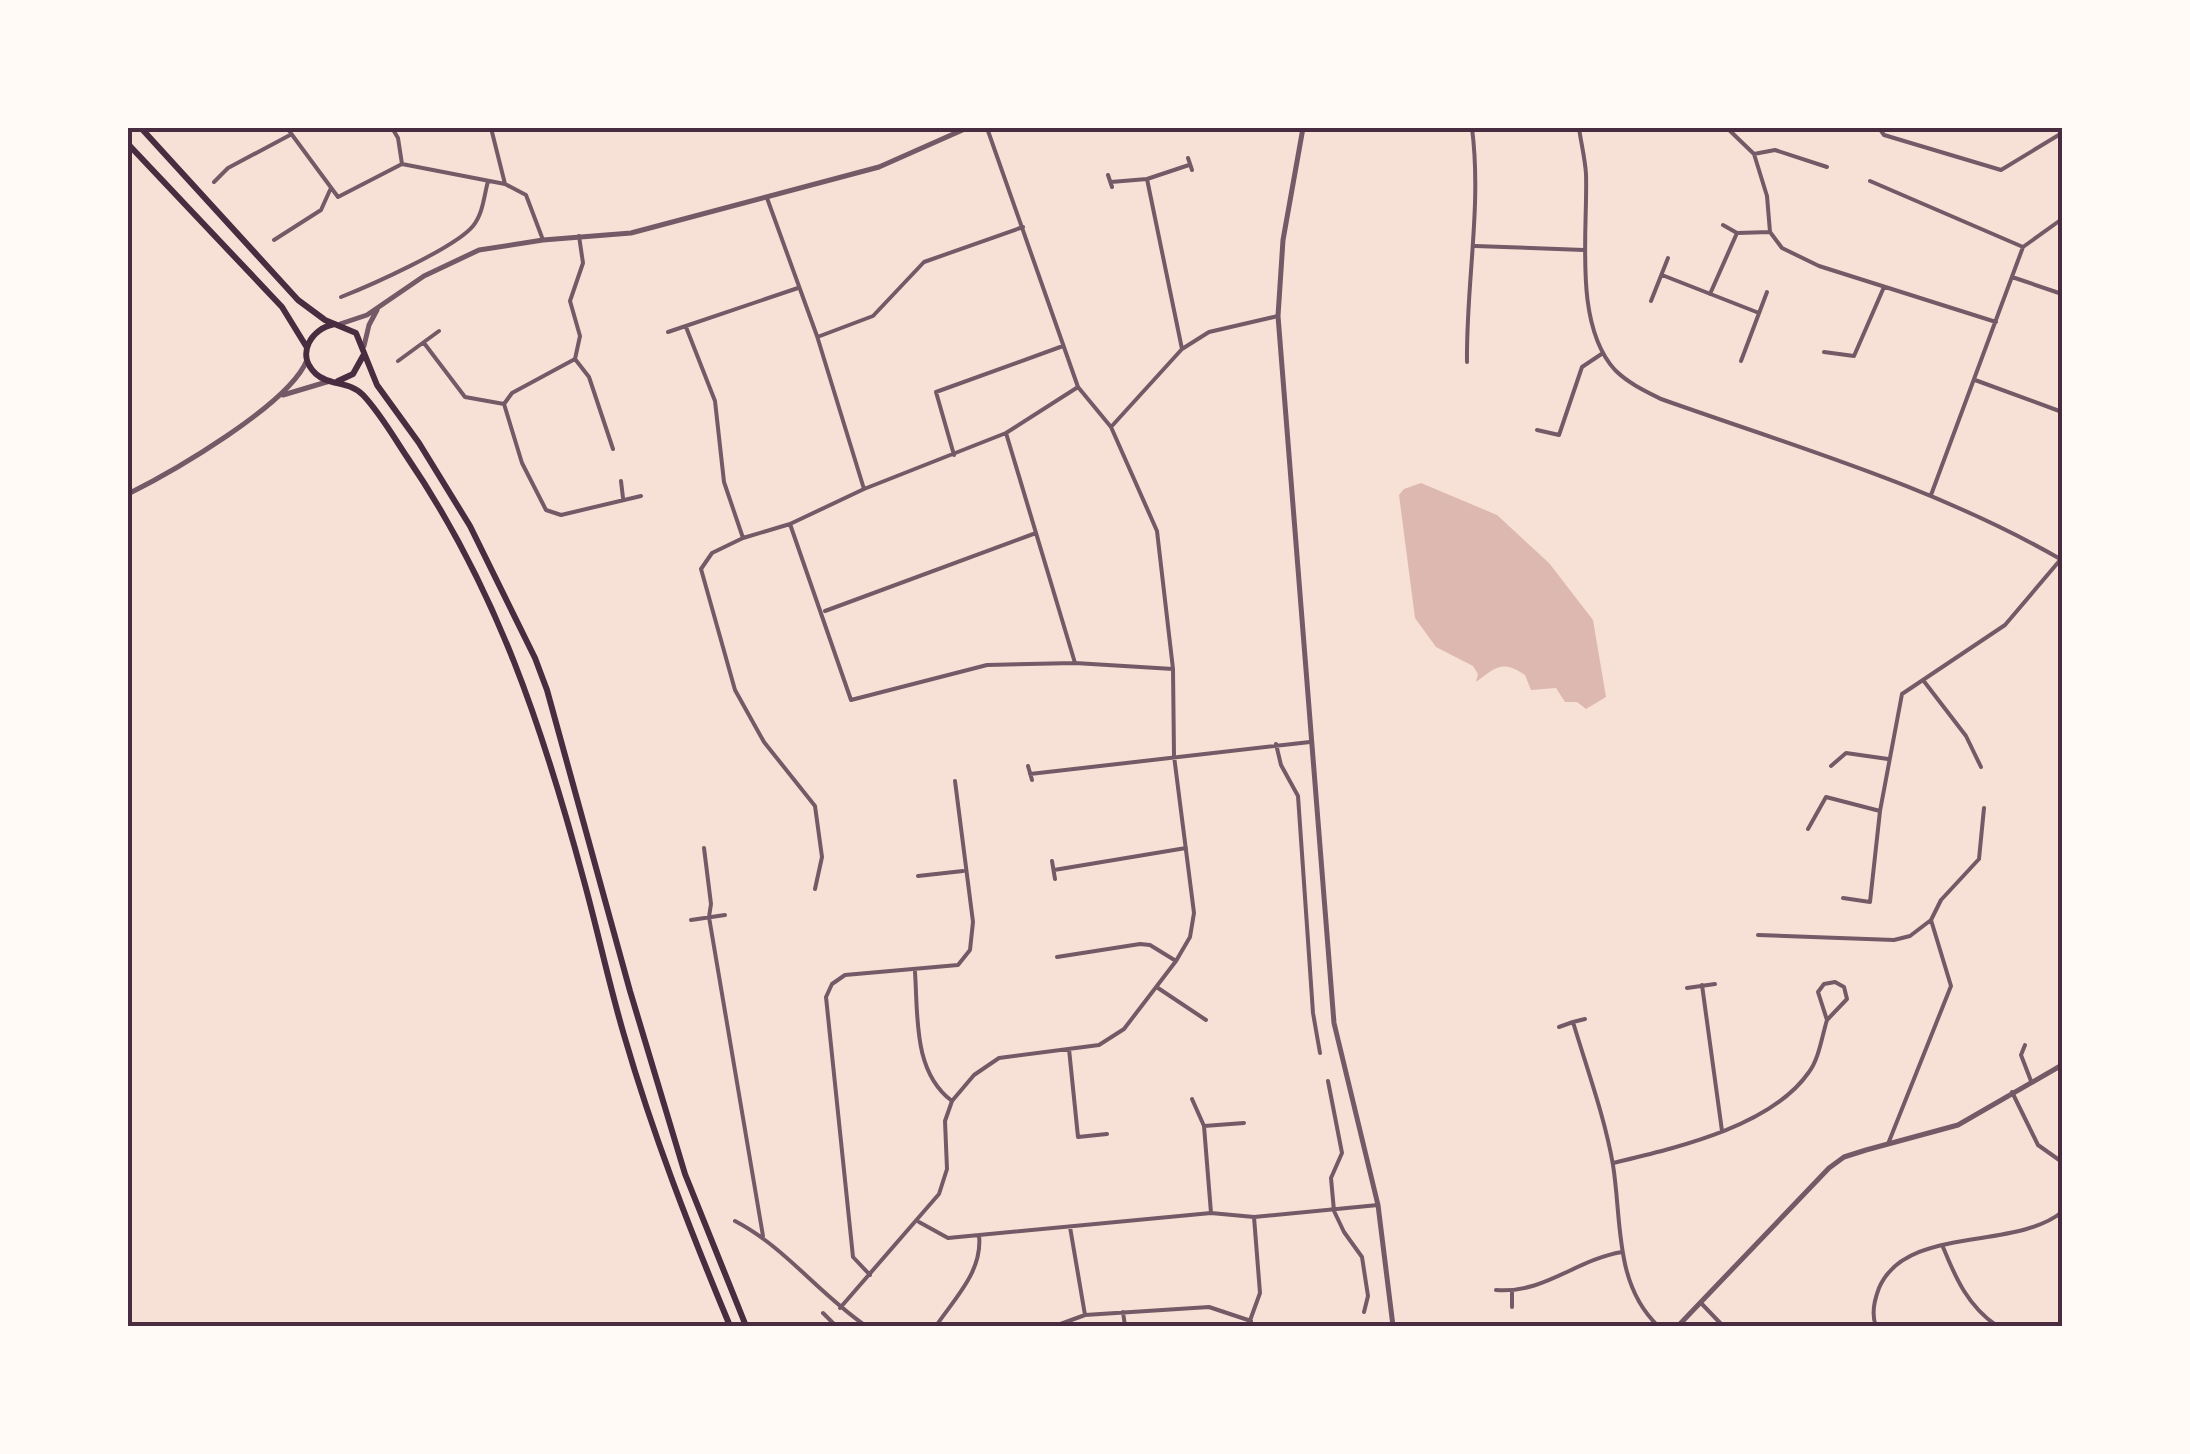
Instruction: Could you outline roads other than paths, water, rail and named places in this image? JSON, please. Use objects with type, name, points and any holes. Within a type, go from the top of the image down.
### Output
[{"type":"highway","points":[[141,128],[298,300],[314,313],[356,333],[377,385],[470,526],[547,690],[630,991],[686,1174],[746,1326]]},
{"type":"highway","points":[[128,144],[282,306],[307,348]]},
{"type":"highway","points":[[339,324],[329,324],[314,333],[307,358],[316,374],[363,395],[428,486],[491,603],[524,683],[562,799],[623,1032],[670,1180],[730,1326]]},
{"type":"highway","points":[[335,381],[346,379],[359,368],[363,350]]},
{"type":"street","points":[[287,128],[338,196],[402,164],[505,184],[526,196],[543,240]]},
{"type":"street","points":[[392,128],[398,138],[402,164]]},
{"type":"street","points":[[491,128],[505,184]]},
{"type":"street","points":[[339,324],[379,308],[424,276],[463,256],[543,240],[631,234],[880,167],[967,128]]},
{"type":"street","points":[[840,1308],[939,1194],[947,1168],[946,1121],[952,1101],[986,1064],[999,1058],[1099,1045],[1124,1030],[1176,961],[1190,936],[1194,912],[1174,756],[1173,669],[1157,531],[1111,426],[1078,387],[987,128]]},
{"type":"street","points":[[1303,128],[1282,240],[1278,316],[1310,742],[1334,1023],[1378,1204],[1393,1326]]},
{"type":"street","points":[[1467,362],[1475,246],[1476,158],[1472,128]]},
{"type":"street","points":[[1579,128],[1586,172],[1584,250],[1590,312],[1603,353],[1626,380],[1661,399],[1931,495],[2062,559],[2005,625],[1900,697],[1880,811],[1870,902],[1844,898]]},
{"type":"street","points":[[1727,128],[1754,154],[1767,196],[1770,232],[1782,248],[1819,266],[1996,322]]},
{"type":"street","points":[[1879,128],[1884,135],[2001,170],[2062,133]]},
{"type":"street","points":[[214,182],[228,168],[292,134]]},
{"type":"street","points":[[1754,154],[1775,150],[1827,167]]},
{"type":"street","points":[[1108,175],[1111,184],[1148,179],[1190,164]]},
{"type":"street","points":[[1148,179],[1182,349]]},
{"type":"street","points":[[341,298],[382,281],[472,227],[488,181]]},
{"type":"street","points":[[1870,181],[2023,246]]},
{"type":"street","points":[[274,240],[321,210],[330,190]]},
{"type":"street","points":[[767,198],[818,336],[864,489]]},
{"type":"street","points":[[1931,495],[2023,246],[2062,219]]},
{"type":"street","points":[[1723,225],[1737,233],[1770,232]]},
{"type":"street","points":[[818,336],[872,316],[924,262],[1023,227]]},
{"type":"street","points":[[1710,294],[1737,233]]},
{"type":"street","points":[[575,360],[580,336],[570,301],[583,263],[579,236]]},
{"type":"street","points":[[1475,246],[1584,250]]},
{"type":"street","points":[[1652,301],[1668,258]]},
{"type":"street","points":[[1662,275],[1759,313]]},
{"type":"street","points":[[2012,276],[2062,294]]},
{"type":"street","points":[[1824,352],[1854,356],[1884,286]]},
{"type":"street","points":[[668,332],[798,288]]},
{"type":"street","points":[[1741,360],[1767,292]]},
{"type":"street","points":[[363,350],[379,308]]},
{"type":"street","points":[[1111,426],[1182,349],[1209,332],[1278,316]]},
{"type":"street","points":[[686,327],[715,401],[724,482],[743,538]]},
{"type":"street","points":[[398,362],[439,331]]},
{"type":"street","points":[[424,344],[465,397],[504,404]]},
{"type":"street","points":[[954,455],[936,392],[1063,346]]},
{"type":"street","points":[[1536,430],[1559,435],[1582,367],[1603,353]]},
{"type":"street","points":[[128,494],[170,474],[280,396],[307,358]]},
{"type":"street","points":[[504,404],[512,393],[575,360]]},
{"type":"street","points":[[575,360],[590,376],[613,450]]},
{"type":"street","points":[[1975,380],[2062,412]]},
{"type":"street","points":[[280,396],[308,385],[335,381]]},
{"type":"street","points":[[816,889],[822,857],[815,806],[764,742],[735,690],[724,640],[701,570],[712,553],[1006,433],[1078,387]]},
{"type":"street","points":[[504,404],[522,462],[546,510],[560,516],[641,496]]},
{"type":"street","points":[[1006,433],[1075,664]]},
{"type":"street","points":[[622,481],[623,498]]},
{"type":"street","points":[[790,524],[851,700],[986,665],[1173,669]]},
{"type":"street","points":[[823,611],[1036,533]]},
{"type":"street","points":[[1923,680],[1966,736],[1981,767]]},
{"type":"street","points":[[1028,766],[1031,777],[1174,756],[1310,742]]},
{"type":"street","points":[[1276,744],[1281,765],[1298,796],[1313,1013],[1320,1053]]},
{"type":"street","points":[[1831,766],[1846,754],[1888,759]]},
{"type":"street","points":[[870,1275],[853,1257],[826,998],[832,984],[844,975],[958,965],[970,950],[973,922],[955,782]]},
{"type":"street","points":[[1808,829],[1826,798],[1880,811]]},
{"type":"street","points":[[1758,935],[1894,940],[1910,936],[1931,920],[1941,900],[1979,858],[1984,808]]},
{"type":"street","points":[[704,848],[709,917],[763,1236]]},
{"type":"street","points":[[1054,870],[1186,848]]},
{"type":"street","points":[[1052,861],[1055,879]]},
{"type":"street","points":[[918,876],[965,871]]},
{"type":"street","points":[[691,920],[725,915]]},
{"type":"street","points":[[1888,1144],[1951,986],[1931,920]]},
{"type":"street","points":[[1057,957],[1140,944],[1150,945],[1176,961]]},
{"type":"street","points":[[1068,956],[1069,966]]},
{"type":"street","points":[[914,970],[921,1046],[930,1080],[952,1101]]},
{"type":"street","points":[[1613,1163],[1722,1131],[1766,1111],[1788,1096],[1812,1070],[1827,1020],[1840,1009],[1847,995],[1844,987],[1835,982],[1820,988],[1818,997],[1827,1020]]},
{"type":"street","points":[[1686,988],[1715,984]]},
{"type":"street","points":[[1702,986],[1722,1131]]},
{"type":"street","points":[[1158,988],[1206,1020]]},
{"type":"street","points":[[1821,1006],[1830,1011],[1840,1009]]},
{"type":"street","points":[[1560,1027],[1585,1019]]},
{"type":"street","points":[[1573,1022],[1613,1163],[1628,1278],[1641,1306],[1658,1326]]},
{"type":"street","points":[[2025,1045],[2021,1055],[2032,1081]]},
{"type":"street","points":[[1068,1049],[1078,1136]]},
{"type":"street","points":[[1678,1326],[1829,1168],[1844,1158],[1958,1124],[2062,1065]]},
{"type":"street","points":[[1328,1081],[1342,1153],[1331,1178],[1334,1211],[1362,1257],[1368,1296],[1364,1312]]},
{"type":"street","points":[[2012,1092],[2038,1145],[2062,1162]]},
{"type":"street","points":[[1192,1099],[1204,1126],[1211,1213]]},
{"type":"street","points":[[1204,1126],[1244,1122]]},
{"type":"street","points":[[1068,1138],[1106,1134]]},
{"type":"street","points":[[918,1221],[948,1238],[1211,1213],[1254,1218],[1378,1204]]},
{"type":"street","points":[[1876,1326],[1875,1298],[1886,1273],[1906,1256],[2038,1224],[2062,1212]]},
{"type":"street","points":[[1056,1326],[1085,1314],[1209,1308],[1250,1324],[1260,1293],[1254,1218]]},
{"type":"street","points":[[735,1220],[763,1236],[840,1308],[866,1326]]},
{"type":"street","points":[[1070,1228],[1085,1314]]},
{"type":"street","points":[[936,1326],[974,1271],[981,1255],[979,1235]]},
{"type":"street","points":[[1944,1247],[1958,1285],[1982,1316],[1997,1326]]},
{"type":"street","points":[[1496,1290],[1538,1286],[1576,1265],[1622,1252]]},
{"type":"street","points":[[1512,1291],[1512,1307]]},
{"type":"street","points":[[1702,1304],[1723,1326]]},
{"type":"street","points":[[1123,1312],[1125,1326]]},
{"type":"street","points":[[823,1313],[833,1324]]},
{"type":"street","points":[[821,1326],[833,1324]]}]
